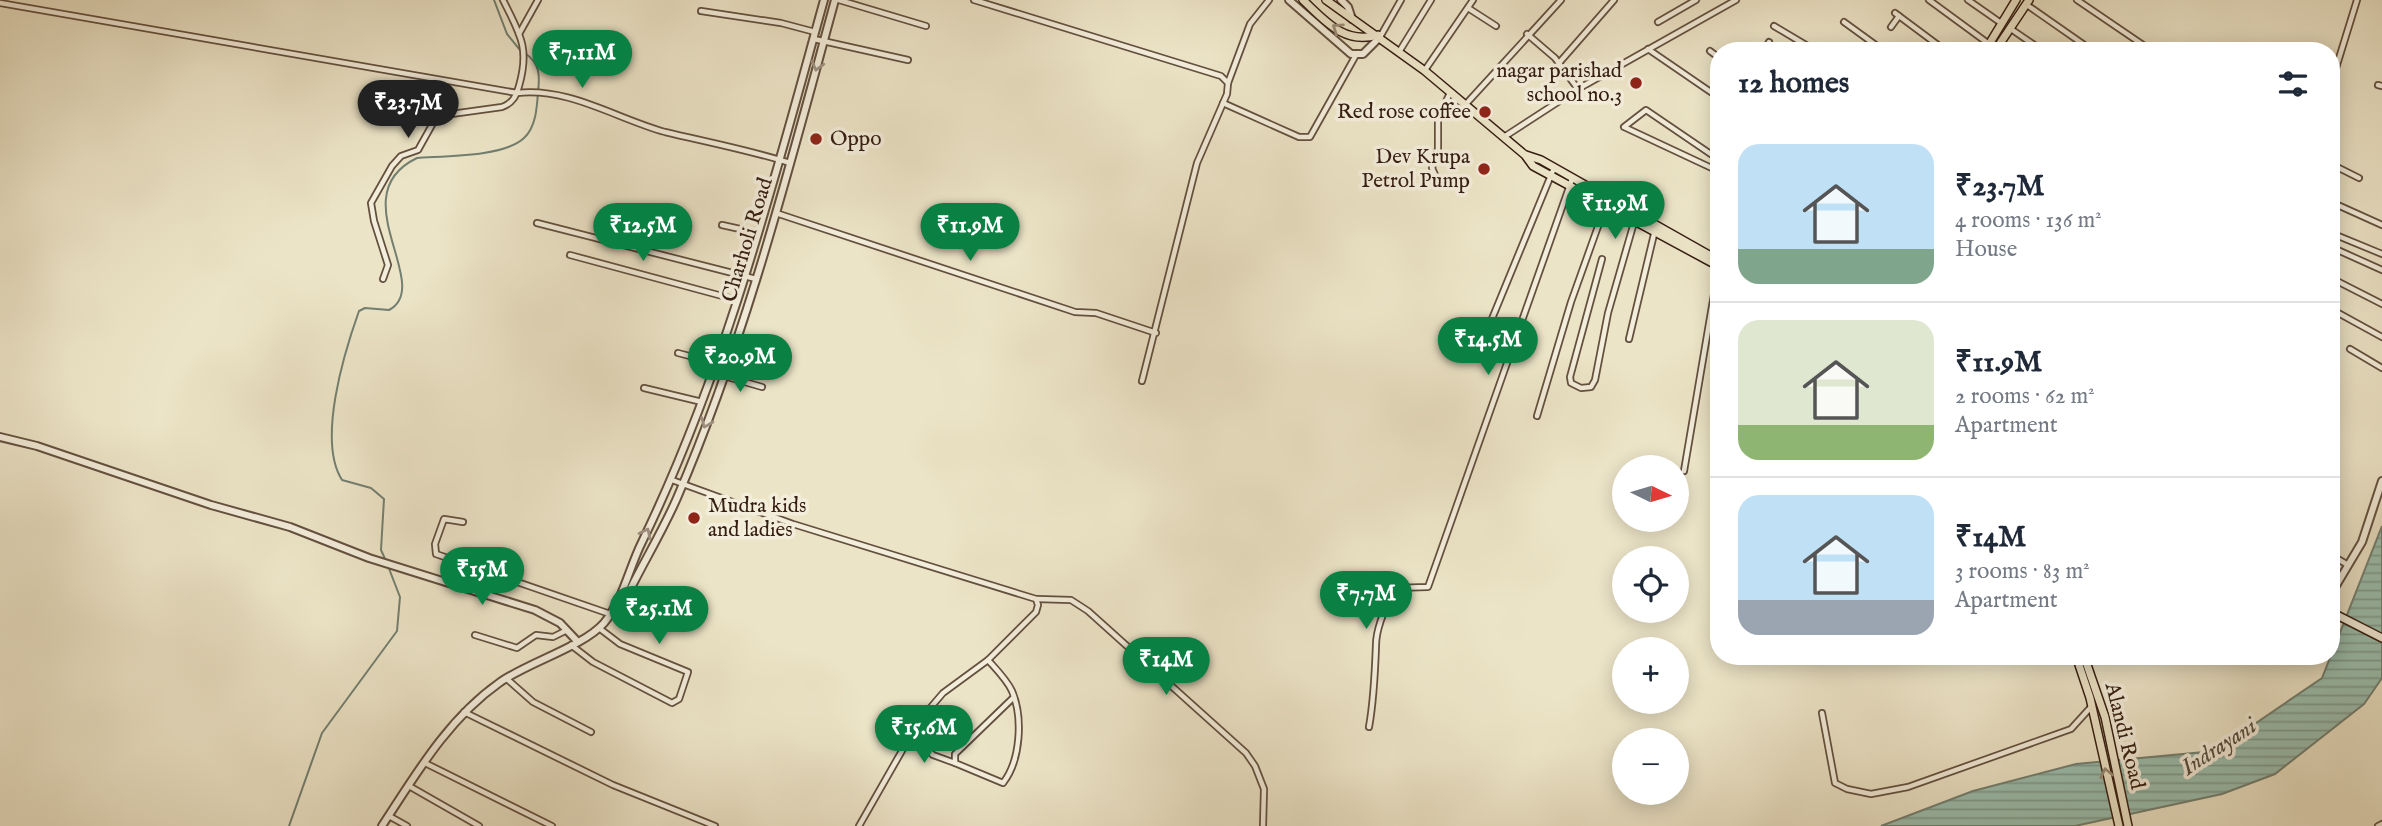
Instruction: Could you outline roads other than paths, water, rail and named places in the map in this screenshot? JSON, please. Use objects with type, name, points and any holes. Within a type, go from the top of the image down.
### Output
[{"type":"main road","points":[[1303,0],[1359,41],[1379,36]]},
{"type":"main road","points":[[1326,0],[1379,36],[1466,104],[1525,155],[1533,166],[1568,187],[1606,203],[1710,256]]},
{"type":"main road","points":[[1990,42],[2015,0]]},
{"type":"main road","points":[[2001,42],[2027,2]]},
{"type":"main road","points":[[1525,155],[1554,168],[1606,203]]},
{"type":"main road","points":[[1672,238],[1710,264]]},
{"type":"main road","points":[[2340,617],[2382,638]]},
{"type":"main road","name":"Alandi Road","points":[[2081,665],[2105,717],[2128,826]]},
{"type":"main road","name":"Alandi Road","points":[[2086,665],[2094,721],[2119,826]]},
{"type":"street","points":[[383,279],[388,265],[371,203],[392,166],[401,156],[418,150],[437,116],[502,107],[509,104],[517,93],[525,50],[503,0]]},
{"type":"street","points":[[519,34],[538,0]]},
{"type":"street","name":"Charholi Road","points":[[383,826],[463,712],[506,678],[599,628],[621,596],[626,573],[672,480],[717,364],[759,233],[824,0]]},
{"type":"street","points":[[837,0],[926,26]]},
{"type":"street","name":"Charholi Road","points":[[621,596],[631,588],[683,484],[724,376],[776,213],[837,0]]},
{"type":"street","points":[[974,0],[1221,76],[1228,83]]},
{"type":"street","points":[[1142,381],[1197,163],[1223,103],[1250,24],[1269,0]]},
{"type":"street","points":[[1289,0],[1356,55]]},
{"type":"street","points":[[1341,0],[1348,7],[1353,19]]},
{"type":"street","points":[[1223,103],[1299,137],[1310,137],[1356,55],[1366,51],[1379,36],[1401,0]]},
{"type":"street","points":[[1399,52],[1432,0]]},
{"type":"street","points":[[1424,71],[1473,0]]},
{"type":"street","points":[[1466,104],[1560,0]]},
{"type":"street","points":[[1559,62],[1614,0]]},
{"type":"street","points":[[1658,22],[1696,0]]},
{"type":"street","points":[[1503,137],[1578,89],[1736,0]]},
{"type":"street","points":[[1929,0],[1981,42]]},
{"type":"street","points":[[1968,0],[2001,23]]},
{"type":"street","points":[[2077,0],[2139,42]]},
{"type":"street","points":[[2340,55],[2357,0]]},
{"type":"street","points":[[2027,2],[2081,42]]},
{"type":"street","points":[[0,4],[517,93],[548,93],[628,116],[662,131],[790,163]]},
{"type":"street","points":[[1468,8],[1496,26]]},
{"type":"street","points":[[701,10],[815,35],[824,41],[908,60]]},
{"type":"street","points":[[1891,27],[1897,15],[1934,42]]},
{"type":"street","points":[[1844,22],[1872,42]]},
{"type":"street","points":[[1774,26],[1801,42]]},
{"type":"street","points":[[2010,28],[2030,42]]},
{"type":"street","points":[[1527,34],[1559,62],[1578,89]]},
{"type":"street","points":[[1648,49],[1710,92]]},
{"type":"street","points":[[1448,184],[1436,177],[1432,168],[1438,149],[1438,118],[1451,92]]},
{"type":"street","points":[[1710,154],[1646,110],[1624,127],[1710,167]]},
{"type":"street","points":[[1482,343],[1554,168]]},
{"type":"street","points":[[2340,168],[2360,178]]},
{"type":"street","points":[[1369,727],[1377,673],[1376,645],[1384,612],[1394,588],[1427,587],[1572,179]]},
{"type":"street","points":[[1537,416],[1570,302],[1606,203]]},
{"type":"street","points":[[2340,206],[2382,225]]},
{"type":"street","points":[[776,213],[1075,312],[1096,313],[1156,333]]},
{"type":"street","points":[[1602,259],[1570,377],[1571,383],[1581,388],[1591,387],[1597,376],[1608,313],[1635,219]]},
{"type":"street","points":[[537,222],[756,279]]},
{"type":"street","points":[[722,225],[759,233]]},
{"type":"street","points":[[1629,339],[1655,229]]},
{"type":"street","points":[[2340,237],[2382,254]]},
{"type":"street","points":[[2340,251],[2382,270]]},
{"type":"street","points":[[570,255],[738,300]]},
{"type":"street","points":[[2340,282],[2382,304]]},
{"type":"street","points":[[2340,314],[2382,337]]},
{"type":"street","points":[[1687,455],[1710,317]]},
{"type":"street","points":[[2350,349],[2382,368]]},
{"type":"street","points":[[678,353],[717,364]]},
{"type":"street","points":[[724,376],[762,387]]},
{"type":"street","points":[[644,387],[702,402]]},
{"type":"street","points":[[0,438],[37,446],[211,505],[290,527],[380,562],[536,610],[568,629],[573,643],[593,662],[672,703],[679,699],[688,672],[620,644],[599,628]]},
{"type":"street","points":[[672,480],[793,524],[1036,599],[1071,600],[1088,611],[1227,734],[1255,766],[1262,780],[1265,798],[1263,826]]},
{"type":"street","points":[[2340,580],[2362,542],[2382,481]]},
{"type":"street","points":[[463,522],[444,519],[435,544],[436,554],[610,614]]},
{"type":"street","points":[[2340,560],[2349,566]]},
{"type":"street","points":[[859,826],[919,721],[943,693],[988,660],[1038,609],[1036,599]]},
{"type":"street","points":[[475,635],[517,648],[536,635],[553,637],[568,629]]},
{"type":"street","points":[[912,736],[933,755],[1003,783],[1006,780],[1017,743],[1014,697],[1009,685],[988,660]]},
{"type":"street","points":[[506,678],[533,702],[591,732]]},
{"type":"street","points":[[955,763],[955,754],[1014,697]]},
{"type":"street","points":[[1822,713],[1835,783],[1847,789],[1881,793],[1908,787],[2071,729],[2092,707]]},
{"type":"street","points":[[463,712],[612,785],[715,826]]},
{"type":"street","points":[[425,763],[552,826]]},
{"type":"street","points":[[410,786],[479,826]]},
{"type":"street","points":[[389,816],[407,826]]},
{"type":"waterway","points":[[494,0],[507,34],[520,50]]},
{"type":"waterway","points":[[386,561],[381,550],[384,499],[371,488],[342,480],[335,463],[332,420],[340,373],[359,311],[365,308],[389,310],[400,298],[402,281],[386,216],[387,194],[396,174],[417,158],[488,152],[503,149],[524,138],[535,116],[539,80],[536,66],[525,53]]},
{"type":"waterway","points":[[289,826],[322,733],[397,631],[400,597],[388,566]]},
{"type":"place","name":"nagar parishad school no.3","points":[[1636,83]]},
{"type":"place","name":"Red rose coffee","points":[[1485,112]]},
{"type":"place","name":"Oppo","points":[[816,139]]},
{"type":"place","name":"Dev Krupa Petrol Pump","points":[[1484,169]]},
{"type":"place","name":"Mudra kids and ladies","points":[[694,518]]},
{"type":"water label","name":"Indrayani","points":[[2219,747]]}]
